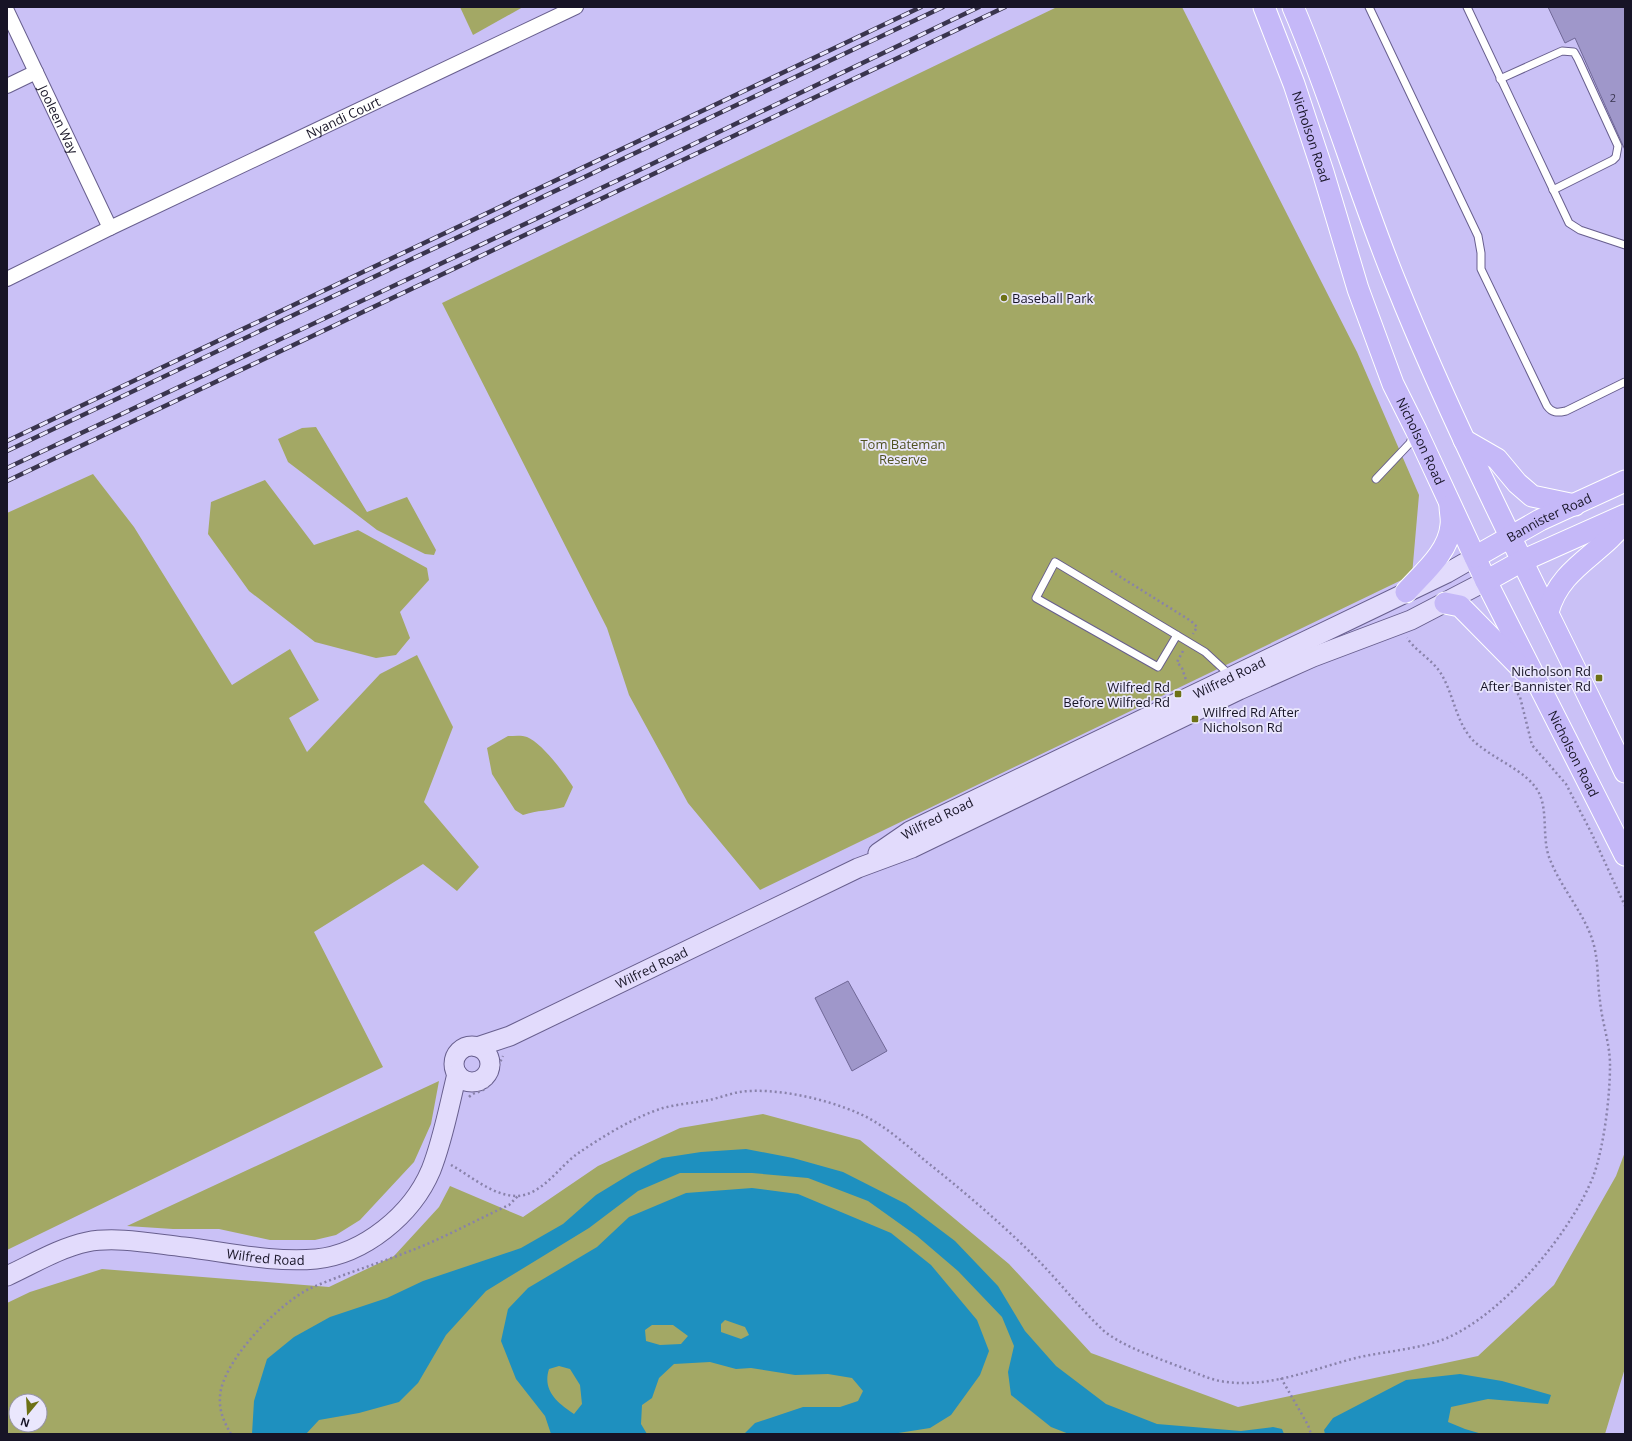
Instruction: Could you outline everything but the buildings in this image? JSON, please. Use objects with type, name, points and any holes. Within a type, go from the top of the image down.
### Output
[{"type":"main road","name":"Nicholson Road","points":[[1264,7],[1296,91],[1324,172],[1361,297],[1393,384],[1486,581],[1625,856]]},
{"type":"main road","points":[[1293,7],[1396,285],[1464,440],[1509,537],[1548,612],[1625,772]]},
{"type":"main road","points":[[1464,440],[1497,459],[1517,482],[1532,496],[1575,505]]},
{"type":"main road","name":"Bannister Road","points":[[1475,557],[1509,537],[1625,481]]},
{"type":"main road","points":[[1406,592],[1441,552],[1449,536],[1451,525],[1450,502]]},
{"type":"main road","name":"Bannister Road","points":[[1486,581],[1522,561],[1625,515]]},
{"type":"main road","points":[[1548,612],[1551,602],[1573,570],[1616,533],[1625,521]]},
{"type":"main road","name":"Wilfred Road","points":[[7,1276],[59,1251],[88,1242],[115,1241],[146,1243],[283,1260],[316,1259],[337,1256],[354,1248],[384,1229],[412,1202],[430,1172],[457,1105],[463,1078],[454,1066],[457,1054],[465,1048],[495,1049],[858,868],[912,848],[1235,683],[1475,557]]},
{"type":"main road","name":"Wilfred Road","points":[[1235,683],[1313,657],[1410,620],[1486,581]]},
{"type":"main road","points":[[1445,603],[1460,606],[1540,689]]},
{"type":"main road","points":[[463,1078],[480,1080],[485,1077],[495,1049]]},
{"type":"street","name":"Nyandi Court","points":[[7,279],[110,228],[576,7]]},
{"type":"street","name":"Jooleen Way","points":[[7,11],[110,228]]},
{"type":"street","points":[[7,86],[36,72]]},
{"type":"lane","points":[[1369,7],[1478,236],[1481,252],[1481,269],[1550,411],[1557,413],[1566,411],[1625,382]]},
{"type":"lane","points":[[1467,7],[1569,224],[1580,230],[1625,245]]},
{"type":"lane","points":[[1500,79],[1562,50],[1574,52],[1578,59],[1618,146],[1618,151],[1613,160],[1553,190]]},
{"type":"lane","points":[[1376,479],[1410,443],[1416,430]]},
{"type":"lane","points":[[1177,635],[1158,667],[1036,598],[1055,562],[1177,635],[1205,652],[1235,683]]},
{"type":"path","points":[[1111,571],[1191,621],[1197,627],[1193,634]]},
{"type":"path","points":[[448,1164],[494,1190],[507,1195],[519,1196],[528,1194],[538,1188],[573,1157],[601,1138],[661,1109],[739,1093],[753,1092],[806,1097],[828,1102],[857,1113],[881,1126],[952,1183],[1029,1251],[1092,1320],[1118,1342],[1131,1349],[1217,1380],[1262,1383],[1357,1358],[1435,1342],[1463,1329],[1514,1291],[1550,1248],[1586,1193],[1595,1169],[1601,1146],[1610,1069],[1607,1031],[1599,995],[1598,960],[1592,938],[1556,875],[1548,854],[1542,800],[1538,791],[1532,782],[1497,759],[1472,739],[1459,718],[1439,671],[1405,636]]},
{"type":"path","points":[[1184,648],[1177,662],[1182,668],[1187,683]]},
{"type":"path","points":[[1508,679],[1520,697],[1532,745],[1566,784],[1591,832],[1625,906]]},
{"type":"path","points":[[457,1105],[473,1093],[484,1090],[493,1081],[495,1049]]},
{"type":"path","points":[[231,1434],[221,1415],[220,1396],[225,1378],[243,1347],[272,1315],[309,1289],[411,1251],[509,1205],[519,1196]]},
{"type":"path","points":[[1281,1378],[1308,1425],[1311,1434]]},
{"type":"green space","points":[[460,7],[523,7],[473,35]]},
{"type":"green space","name":"Tom Bateman Reserve","points":[[1057,7],[1182,7],[1357,352],[1419,495],[1412,575],[760,890],[688,803],[629,695],[607,628],[442,303]]},
{"type":"green space","points":[[316,427],[367,512],[407,497],[436,550],[434,555],[425,554],[377,530],[288,462],[278,439],[302,428]]},
{"type":"green space","points":[[93,474],[134,527],[232,685],[290,649],[319,700],[289,718],[307,752],[380,674],[417,655],[453,727],[424,802],[479,867],[457,891],[423,864],[314,932],[383,1067],[7,1250],[7,513]]},
{"type":"green space","points":[[265,480],[314,545],[358,530],[427,568],[429,580],[400,612],[410,638],[396,655],[376,658],[315,642],[249,591],[208,534],[211,502]]},
{"type":"green space","points":[[508,736],[525,736],[533,740],[559,767],[573,787],[564,807],[523,815],[515,810],[492,774],[487,748]]},
{"type":"green space","points":[[439,1081],[431,1124],[414,1162],[360,1220],[336,1235],[315,1240],[270,1240],[219,1229],[173,1229],[127,1226]]},
{"type":"green space","points":[[763,1114],[860,1140],[1009,1264],[1091,1353],[1238,1407],[1478,1356],[1554,1285],[1616,1176],[1625,1152],[1625,1368],[1605,1434],[7,1434],[7,1303],[30,1292],[102,1269],[329,1287],[394,1256],[439,1207],[450,1186],[523,1217],[598,1166],[680,1128]]},
{"type":"water","points":[[746,1149],[793,1158],[843,1172],[906,1204],[955,1241],[998,1286],[1025,1331],[1056,1366],[1106,1404],[1157,1424],[1241,1431],[1273,1427],[1282,1429],[1284,1434],[1069,1434],[1051,1427],[1011,1395],[1008,1372],[1014,1346],[1002,1317],[958,1271],[917,1236],[868,1201],[808,1178],[752,1173],[680,1173],[638,1191],[589,1228],[486,1291],[446,1335],[418,1383],[399,1402],[359,1413],[319,1420],[306,1434],[252,1434],[254,1401],[267,1359],[294,1337],[330,1317],[387,1298],[423,1281],[521,1248],[563,1224],[596,1195],[632,1173],[662,1158],[701,1152]]},
{"type":"water","points":[[752,1188],[798,1194],[891,1233],[931,1265],[977,1320],[989,1351],[980,1375],[951,1415],[930,1428],[892,1434],[744,1434],[755,1423],[803,1407],[840,1407],[858,1401],[863,1391],[852,1378],[828,1374],[795,1375],[751,1368],[736,1369],[710,1362],[674,1364],[659,1378],[652,1398],[642,1405],[641,1424],[647,1434],[551,1434],[545,1416],[516,1379],[501,1341],[508,1309],[528,1288],[597,1247],[629,1217],[686,1193]],"holes":[[[725,1320],[745,1327],[749,1335],[741,1339],[721,1332],[721,1324]],[[652,1325],[673,1325],[688,1336],[681,1344],[660,1345],[646,1341],[645,1330]],[[559,1366],[570,1369],[580,1385],[582,1404],[574,1414],[553,1396],[548,1384],[547,1377],[549,1369]]]},
{"type":"water","points":[[1460,1374],[1502,1381],[1551,1395],[1548,1404],[1488,1399],[1451,1407],[1448,1422],[1482,1434],[1325,1434],[1324,1430],[1333,1418],[1406,1380]]},
{"type":"railway","points":[[7,441],[921,7]]},
{"type":"railway","points":[[7,451],[943,7]]},
{"type":"railway","points":[[7,468],[631,174],[979,7]]},
{"type":"railway","points":[[7,481],[1005,7]]},
{"type":"place","name":"Baseball Park","points":[[1004,298]]},
{"type":"place","name":"Nicholson Rd After Bannister Rd","points":[[1599,678]]},
{"type":"place","name":"Wilfred Rd Before Wilfred Rd","points":[[1178,694]]},
{"type":"place","name":"Wilfred Rd After Nicholson Rd","points":[[1195,719]]}]
